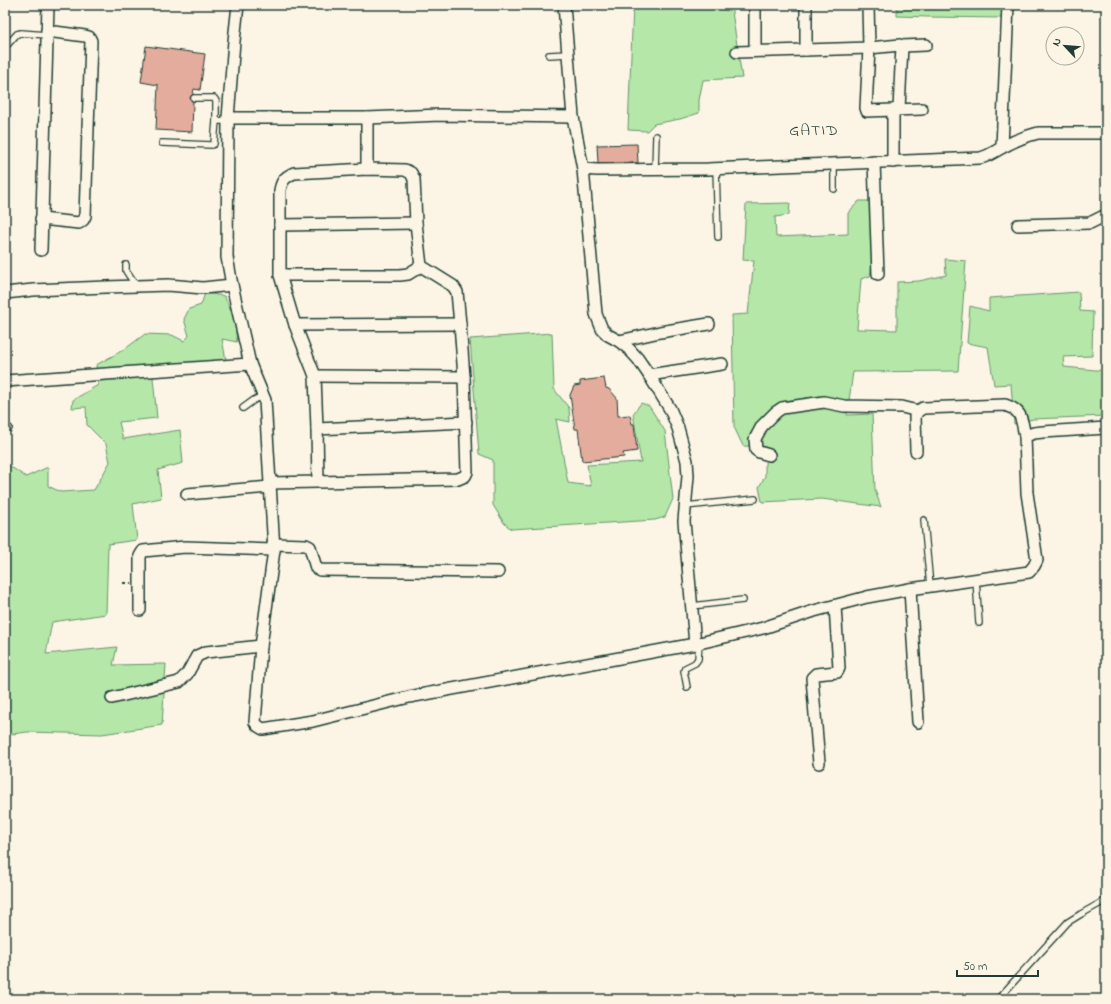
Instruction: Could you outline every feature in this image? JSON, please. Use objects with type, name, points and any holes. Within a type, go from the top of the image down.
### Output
[{"type":"street","points":[[41,250],[48,5]]},
{"type":"street","points":[[238,5],[228,119],[227,257],[250,364],[265,400],[274,547],[261,646],[255,722],[258,726],[263,729],[313,721],[409,697],[697,643],[763,628],[814,611],[867,597],[910,589],[1028,572],[1037,560],[1027,493],[1025,436],[1020,413],[1012,407],[1005,405],[923,408],[918,411],[916,416],[916,451]]},
{"type":"street","points":[[564,5],[574,117],[583,169],[596,314],[602,330],[629,349],[638,359],[670,409],[678,428],[688,461],[684,533],[697,643]]},
{"type":"street","points":[[755,5],[755,51]]},
{"type":"street","points":[[806,5],[806,50]]},
{"type":"street","points":[[868,5],[869,48],[866,108],[868,110],[922,110]]},
{"type":"street","points":[[1002,147],[1008,5]]},
{"type":"street","points":[[41,219],[79,223],[85,216],[91,41],[85,36],[47,33]]},
{"type":"street","points":[[737,52],[869,48],[900,44],[902,46],[926,45]]},
{"type":"street","points":[[893,162],[902,46]]},
{"type":"street","points":[[228,119],[367,118],[440,115],[574,117]]},
{"type":"street","points":[[367,118],[367,169]]},
{"type":"street","points":[[583,169],[656,170],[980,158],[988,156],[1002,147],[1028,136],[1038,134],[1106,133]]},
{"type":"street","points":[[874,162],[878,274]]},
{"type":"street","points":[[318,482],[315,376],[295,326],[280,275],[280,190],[282,182],[286,177],[294,173],[367,169],[405,170],[411,173],[414,179],[416,223],[421,266]]},
{"type":"street","points":[[1018,225],[1090,223],[1106,215]]},
{"type":"street","points":[[280,225],[416,223]]},
{"type":"street","points":[[280,275],[400,275],[408,274],[421,266]]},
{"type":"street","points":[[187,494],[270,485],[318,482],[458,479],[464,476],[467,472],[466,422],[457,292],[453,286],[421,266]]},
{"type":"street","points":[[5,293],[33,290],[136,286],[168,285],[203,288],[232,285]]},
{"type":"street","points":[[295,326],[460,324]]},
{"type":"street","points":[[619,341],[660,332],[709,324]]},
{"type":"street","points":[[5,381],[250,364]]},
{"type":"street","points":[[649,375],[722,364]]},
{"type":"street","points":[[315,376],[464,377]]},
{"type":"street","points":[[769,455],[756,450],[755,439],[762,426],[782,408],[824,402],[844,406],[902,407],[918,411]]},
{"type":"street","points":[[317,429],[466,422]]},
{"type":"street","points":[[1025,436],[1038,432],[1106,428]]},
{"type":"street","points":[[140,610],[140,556],[143,551],[185,547],[274,547],[306,545],[310,547],[316,568],[320,570],[498,572]]},
{"type":"street","points":[[910,589],[918,722]]},
{"type":"street","points":[[819,763],[812,678],[816,674],[837,672],[839,668],[835,606]]},
{"type":"street","points":[[112,698],[179,682],[187,674],[197,656],[206,652],[261,646]]},
{"type":"lane","points":[[8,44],[17,34],[47,33]]},
{"type":"lane","points":[[548,55],[568,54]]},
{"type":"lane","points":[[162,143],[214,144],[216,101],[214,98],[194,98]]},
{"type":"lane","points":[[216,121],[228,119]]},
{"type":"lane","points":[[656,136],[656,170]]},
{"type":"lane","points":[[834,164],[834,189]]},
{"type":"lane","points":[[716,168],[718,238]]},
{"type":"lane","points":[[126,265],[126,271],[136,286]]},
{"type":"lane","points":[[243,408],[254,400],[263,396]]},
{"type":"lane","points":[[685,506],[755,499]]},
{"type":"lane","points":[[924,520],[930,586]]},
{"type":"lane","points":[[976,580],[979,623]]},
{"type":"lane","points":[[692,606],[743,600]]},
{"type":"lane","points":[[687,687],[684,671],[685,668],[695,663],[698,659],[697,643]]},
{"type":"lane","points":[[998,999],[1068,922],[1106,900]]},
{"type":"green space","points":[[633,5],[731,5],[742,78],[703,80],[699,100],[699,113],[680,119],[654,124],[647,131],[628,130]]},
{"type":"green space","points":[[897,5],[1002,5],[1003,18],[897,16]]},
{"type":"green space","points":[[859,201],[883,201],[870,276],[861,279],[857,329],[897,330],[897,282],[919,281],[946,275],[945,259],[966,261],[958,371],[853,372],[847,415],[872,414],[875,490],[881,507],[822,499],[762,502],[759,487],[765,476],[765,447],[743,446],[734,427],[732,315],[748,314],[754,261],[743,260],[746,204],[790,203],[789,215],[775,217],[776,237],[848,234],[848,213]]},
{"type":"green space","points":[[1079,292],[1080,311],[1093,312],[1092,356],[1063,357],[1064,367],[1106,371],[1106,416],[1033,419],[1014,424],[1011,384],[994,385],[988,347],[967,343],[970,306],[989,311],[989,298]]},
{"type":"green space","points":[[205,293],[224,296],[234,316],[237,342],[222,339],[226,360],[168,366],[153,378],[157,418],[119,422],[123,439],[180,430],[183,463],[158,470],[161,498],[133,504],[137,540],[108,544],[106,614],[52,622],[46,654],[117,647],[113,665],[166,664],[162,725],[102,734],[27,732],[5,735],[5,463],[26,477],[48,467],[48,486],[61,492],[94,490],[110,462],[106,444],[87,425],[86,407],[72,408],[73,400],[98,385],[96,365],[125,349],[145,334],[172,335],[184,341],[189,336],[184,319],[189,309],[201,305]]},
{"type":"green space","points":[[552,333],[554,389],[569,408],[570,422],[556,419],[568,483],[591,486],[587,465],[641,462],[633,414],[641,403],[649,406],[665,431],[673,499],[665,517],[655,520],[511,529],[504,523],[493,505],[493,460],[479,454],[470,339]]},
{"type":"building","points":[[146,46],[205,54],[200,90],[194,89],[190,98],[193,102],[192,132],[156,130],[158,85],[141,82]]},
{"type":"building","points":[[637,144],[638,163],[598,163],[597,145]]},
{"type":"building","points":[[604,378],[606,388],[609,389],[617,398],[618,416],[630,415],[632,424],[634,424],[637,451],[623,453],[624,457],[582,461],[578,429],[575,429],[570,395],[574,386],[580,385],[580,381]]},
{"type":"district","name":"GATID","points":[[814,131]]}]
